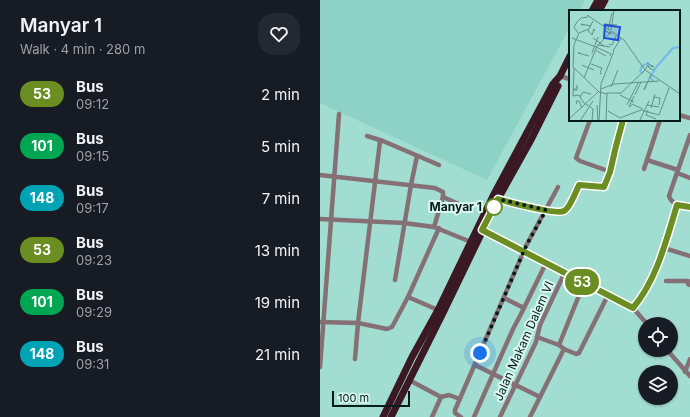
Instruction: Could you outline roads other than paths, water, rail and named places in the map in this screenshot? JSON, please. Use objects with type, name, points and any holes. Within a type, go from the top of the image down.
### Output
[{"type":"highway","points":[[593,10],[598,0]]},
{"type":"highway","points":[[600,10],[605,0]]},
{"type":"highway","points":[[383,417],[412,357],[438,310],[493,196],[553,84],[560,76],[569,58]]},
{"type":"highway","points":[[391,417],[443,313],[482,230],[532,138],[567,78],[569,68]]},
{"type":"street","points":[[320,367],[322,322],[339,114]]},
{"type":"street","points":[[680,115],[690,118]]},
{"type":"street","points":[[590,121],[576,158],[580,161],[610,172]]},
{"type":"street","points":[[498,199],[546,210],[564,212],[579,185],[604,187],[610,172],[623,121]]},
{"type":"street","points":[[644,169],[660,121]]},
{"type":"street","points":[[690,134],[669,196],[672,202],[677,205],[690,207]]},
{"type":"street","points":[[367,136],[383,141],[439,165]]},
{"type":"street","points":[[355,359],[380,141]]},
{"type":"street","points":[[395,280],[410,185],[417,156]]},
{"type":"street","points":[[647,160],[690,178]]},
{"type":"street","points":[[320,175],[435,188],[441,190],[443,197],[434,227]]},
{"type":"street","points":[[462,417],[455,412],[460,399],[524,251],[558,187]]},
{"type":"street","points":[[443,197],[470,209]]},
{"type":"street","points":[[633,308],[646,291],[664,248],[677,205]]},
{"type":"street","points":[[320,219],[404,223],[434,227],[471,242]]},
{"type":"street","points":[[322,322],[358,323],[387,329],[392,327],[408,297],[439,228]]},
{"type":"street","points":[[482,230],[633,308],[641,317]]},
{"type":"street","points":[[664,248],[690,256]]},
{"type":"street","points":[[474,417],[507,341],[546,263]]},
{"type":"street","name":"Jalan Makam Dalem VI","points":[[500,417],[516,386],[537,337],[540,325],[565,272]]},
{"type":"street","points":[[666,282],[689,281]]},
{"type":"street","points":[[559,345],[584,283]]},
{"type":"street","points":[[537,337],[559,345],[576,354],[579,353],[608,295]]},
{"type":"street","points":[[408,297],[438,310]]},
{"type":"street","points":[[504,298],[524,308]]},
{"type":"street","points":[[530,417],[564,349]]},
{"type":"street","points":[[673,357],[690,376]]},
{"type":"street","points":[[685,372],[690,359]]},
{"type":"street","points":[[475,365],[540,397]]},
{"type":"street","points":[[409,380],[441,397]]},
{"type":"street","points":[[432,417],[441,397],[449,394],[460,399]]},
{"type":"place","name":"Manyar 1","points":[[494,207]]}]
